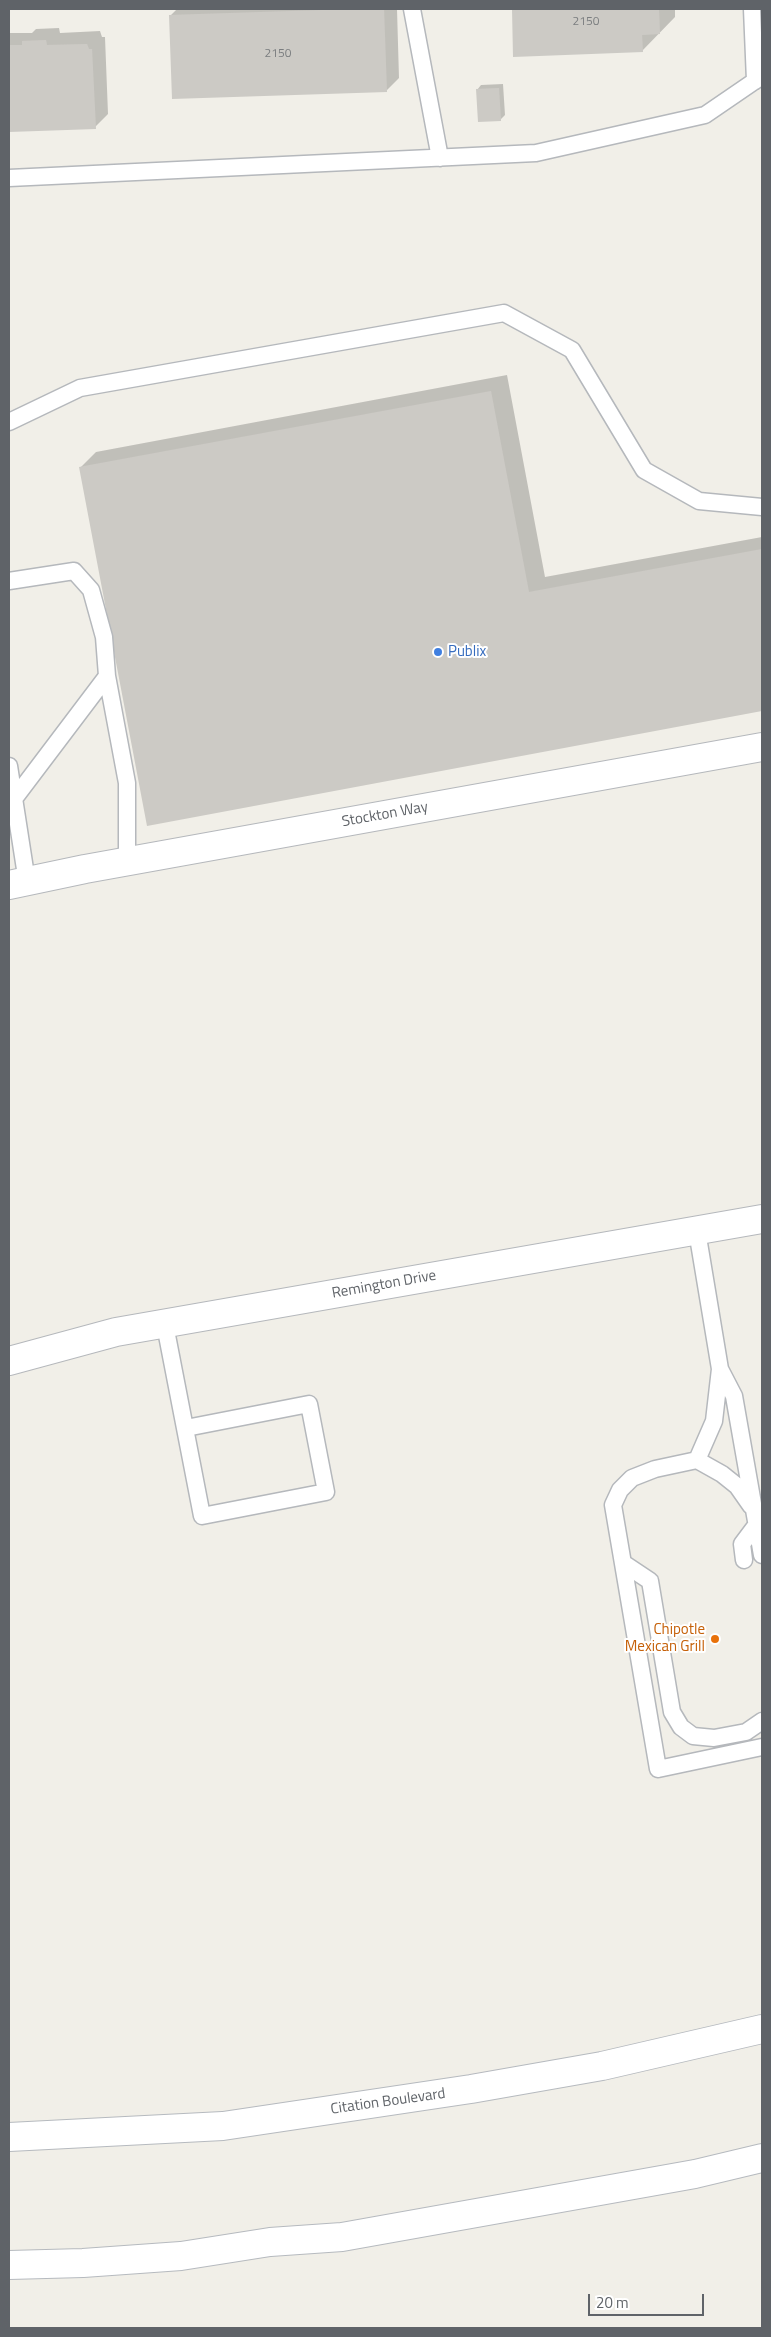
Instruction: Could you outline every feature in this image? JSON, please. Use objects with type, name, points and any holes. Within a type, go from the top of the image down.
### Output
[{"type":"street","name":"Stockton Way","points":[[18,883],[762,747]]},
{"type":"street","name":"Remington Drive","points":[[9,1361],[116,1332],[762,1219]]},
{"type":"street","name":"Citation Boulevard","points":[[9,2137],[223,2126],[480,2088],[602,2066],[762,2030]]},
{"type":"street","points":[[9,2265],[83,2263],[181,2256],[270,2242],[342,2238],[685,2176],[762,2158]]},
{"type":"lane","points":[[412,9],[440,158]]},
{"type":"lane","points":[[9,178],[536,153],[705,115],[759,79],[752,9]]},
{"type":"lane","points":[[9,422],[80,388],[504,313],[572,350],[644,470],[699,501],[762,507]]},
{"type":"lane","points":[[9,581],[74,571],[91,590],[104,636],[107,676],[127,783],[127,862]]},
{"type":"lane","points":[[14,799],[107,676]]},
{"type":"lane","points":[[9,766],[14,799],[18,883]]},
{"type":"lane","points":[[696,1460],[714,1421],[720,1369],[697,1231]]},
{"type":"lane","points":[[164,1325],[202,1516],[326,1492],[309,1404],[186,1428]]},
{"type":"lane","points":[[720,1369],[734,1396],[762,1555]]},
{"type":"lane","points":[[755,1517],[738,1486],[722,1474],[696,1460],[655,1469],[632,1478],[620,1490],[613,1505],[658,1769],[762,1748]]},
{"type":"lane","points":[[744,1560],[742,1544],[755,1517]]},
{"type":"lane","points":[[623,1563],[650,1581],[672,1712],[680,1727],[692,1736],[714,1738],[746,1732],[762,1720]]},
{"type":"building","points":[[384,9],[387,92],[172,99],[169,15]]},
{"type":"building","points":[[512,9],[659,9],[660,34],[642,35],[643,52],[513,57]]},
{"type":"building","points":[[46,40],[47,45],[87,44],[89,49],[92,49],[96,129],[9,132],[9,45],[22,45],[22,41]]},
{"type":"building","points":[[499,88],[501,121],[478,122],[476,89]]},
{"type":"building","name":"Publix","points":[[491,391],[529,592],[762,549],[762,711],[147,826],[79,467]]},
{"type":"place","name":"Publix","points":[[438,652]]},
{"type":"place","name":"Chipotle Mexican Grill","points":[[715,1639]]}]
